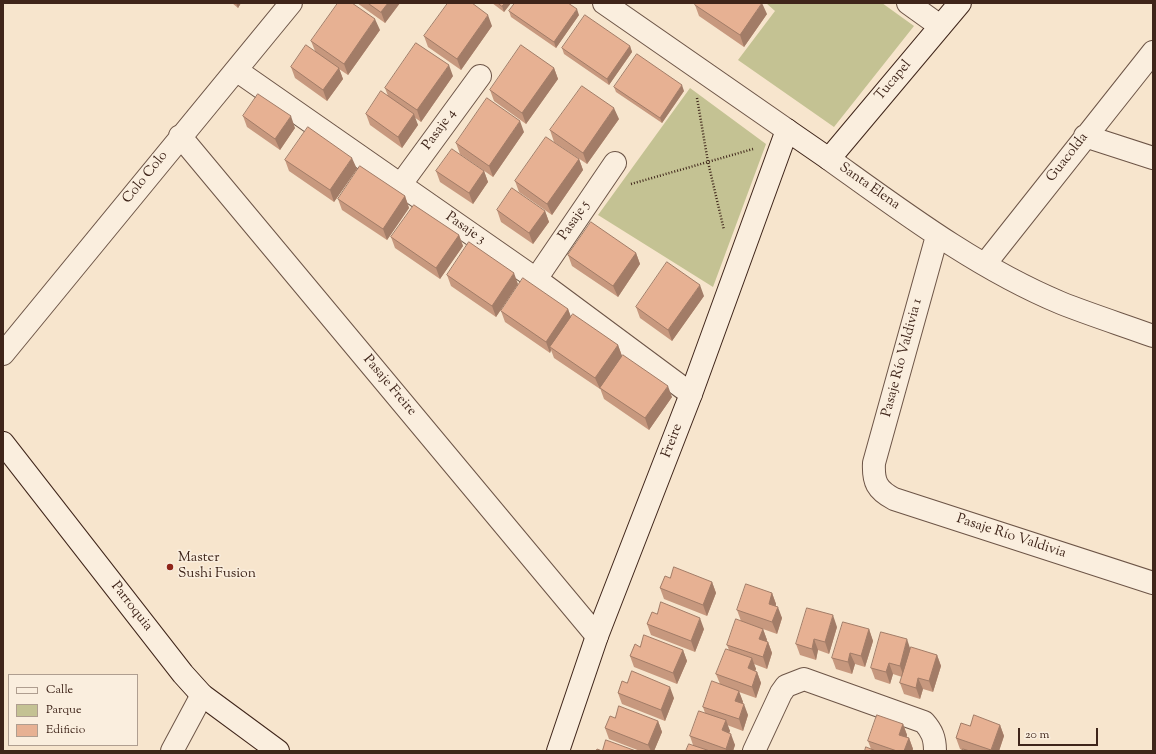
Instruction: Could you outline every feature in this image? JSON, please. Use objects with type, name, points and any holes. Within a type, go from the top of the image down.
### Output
[{"type":"street","name":"Colo Colo","points":[[3,354],[180,136],[291,3]]},
{"type":"street","name":"Santa Elena","points":[[604,3],[937,236],[985,264],[1061,303],[1153,336]]},
{"type":"street","points":[[908,3],[940,26]]},
{"type":"street","name":"Tucapel","points":[[829,159],[960,3]]},
{"type":"street","name":"Guacolda","points":[[985,264],[1153,52]]},
{"type":"street","name":"Pasaje 3","points":[[236,70],[536,279],[691,394]]},
{"type":"street","name":"Pasaje 4","points":[[401,184],[480,76]]},
{"type":"street","name":"Freire","points":[[558,751],[597,636],[691,394],[787,130]]},
{"type":"street","name":"Pasaje Freire","points":[[180,136],[597,636]]},
{"type":"street","points":[[1085,136],[1153,158]]},
{"type":"street","name":"Pasaje 5","points":[[536,279],[615,163]]},
{"type":"street","name":"Pasaje Río Valdivia 1","points":[[875,482],[874,463],[937,236]]},
{"type":"street","name":"Parroquia","points":[[3,443],[183,674],[202,695],[278,751]]},
{"type":"street","name":"Pasaje Río Valdivia","points":[[875,482],[882,492],[894,499],[1153,583]]},
{"type":"street","points":[[754,751],[781,693],[786,686],[804,679],[814,681],[924,722],[931,730],[935,746]]},
{"type":"street","points":[[172,751],[202,695]]},
{"type":"path","points":[[692,64],[708,162],[725,236]]},
{"type":"path","points":[[651,177],[758,148],[787,130]]},
{"type":"green space","points":[[766,3],[882,3],[914,26],[834,127],[738,60],[775,11]]},
{"type":"green space","points":[[690,88],[766,144],[713,287],[598,215]]},
{"type":"building","points":[[338,3],[352,3],[375,19],[344,64],[311,41]]},
{"type":"building","points":[[368,3],[388,3],[381,12]]},
{"type":"building","points":[[448,3],[472,3],[488,15],[457,59],[424,36]]},
{"type":"building","points":[[498,3],[505,3],[502,6]]},
{"type":"building","points":[[515,3],[568,3],[577,9],[554,42],[509,11]]},
{"type":"building","points":[[696,3],[762,3],[740,35],[695,5]]},
{"type":"building","points":[[585,15],[630,46],[607,79],[562,48]]},
{"type":"building","points":[[416,43],[449,65],[417,110],[385,88]]},
{"type":"building","points":[[306,45],[339,68],[323,90],[291,67]]},
{"type":"building","points":[[521,45],[554,68],[522,113],[490,90]]},
{"type":"building","points":[[637,54],[682,85],[660,118],[614,87]]},
{"type":"building","points":[[582,86],[614,108],[583,153],[550,130]]},
{"type":"building","points":[[381,91],[414,114],[398,137],[366,114]]},
{"type":"building","points":[[258,94],[291,116],[275,139],[243,116]]},
{"type":"building","points":[[487,98],[520,121],[489,166],[456,143]]},
{"type":"building","points":[[308,127],[352,158],[330,190],[285,160]]},
{"type":"building","points":[[546,137],[579,159],[547,204],[515,181]]},
{"type":"building","points":[[452,149],[484,171],[469,193],[436,171]]},
{"type":"building","points":[[360,166],[405,196],[383,229],[338,199]]},
{"type":"building","points":[[512,188],[545,211],[529,233],[497,210]]},
{"type":"building","points":[[414,205],[459,235],[436,268],[391,237]]},
{"type":"building","points":[[591,222],[636,253],[613,286],[568,255]]},
{"type":"building","points":[[469,242],[514,273],[492,306],[447,275]]},
{"type":"building","points":[[667,262],[700,285],[668,330],[636,307]]},
{"type":"building","points":[[523,278],[568,309],[546,342],[501,311]]},
{"type":"building","points":[[573,314],[618,345],[595,378],[550,347]]},
{"type":"building","points":[[623,355],[668,386],[645,418],[600,388]]},
{"type":"building","points":[[674,567],[712,582],[703,605],[660,588],[665,576],[670,578]]},
{"type":"building","points":[[746,584],[772,593],[769,604],[778,607],[772,622],[737,610]]},
{"type":"building","points":[[661,602],[700,618],[691,641],[647,624],[652,612],[657,614]]},
{"type":"building","points":[[807,608],[833,615],[825,642],[814,639],[812,649],[796,644]]},
{"type":"building","points":[[736,619],[763,629],[759,639],[768,642],[763,657],[727,645]]},
{"type":"building","points":[[843,622],[869,629],[861,656],[850,653],[848,662],[832,658]]},
{"type":"building","points":[[881,632],[907,639],[900,666],[889,663],[886,672],[871,668]]},
{"type":"building","points":[[644,635],[683,650],[673,673],[630,656],[635,644],[640,647]]},
{"type":"building","points":[[911,647],[937,655],[929,681],[918,678],[916,688],[900,683]]},
{"type":"building","points":[[726,649],[752,658],[748,668],[757,672],[752,687],[716,674]]},
{"type":"building","points":[[632,671],[670,687],[661,710],[618,693],[622,681],[627,683]]},
{"type":"building","points":[[712,681],[739,691],[735,701],[744,704],[739,719],[703,707]]},
{"type":"building","points":[[619,706],[658,721],[648,745],[605,728],[610,716],[615,718]]},
{"type":"building","points":[[699,711],[726,720],[722,730],[731,734],[726,749],[690,736]]},
{"type":"building","points":[[877,715],[903,724],[899,735],[909,738],[904,751],[897,751],[868,741]]},
{"type":"building","points":[[974,715],[1000,725],[991,750],[956,738],[961,723],[970,726]]},
{"type":"building","points":[[606,740],[636,751],[602,751]]},
{"type":"building","points":[[689,744],[710,751],[686,751]]},
{"type":"building","points":[[866,747],[876,751],[865,751]]},
{"type":"place","name":"Master Sushi Fusion","points":[[170,567]]}]
